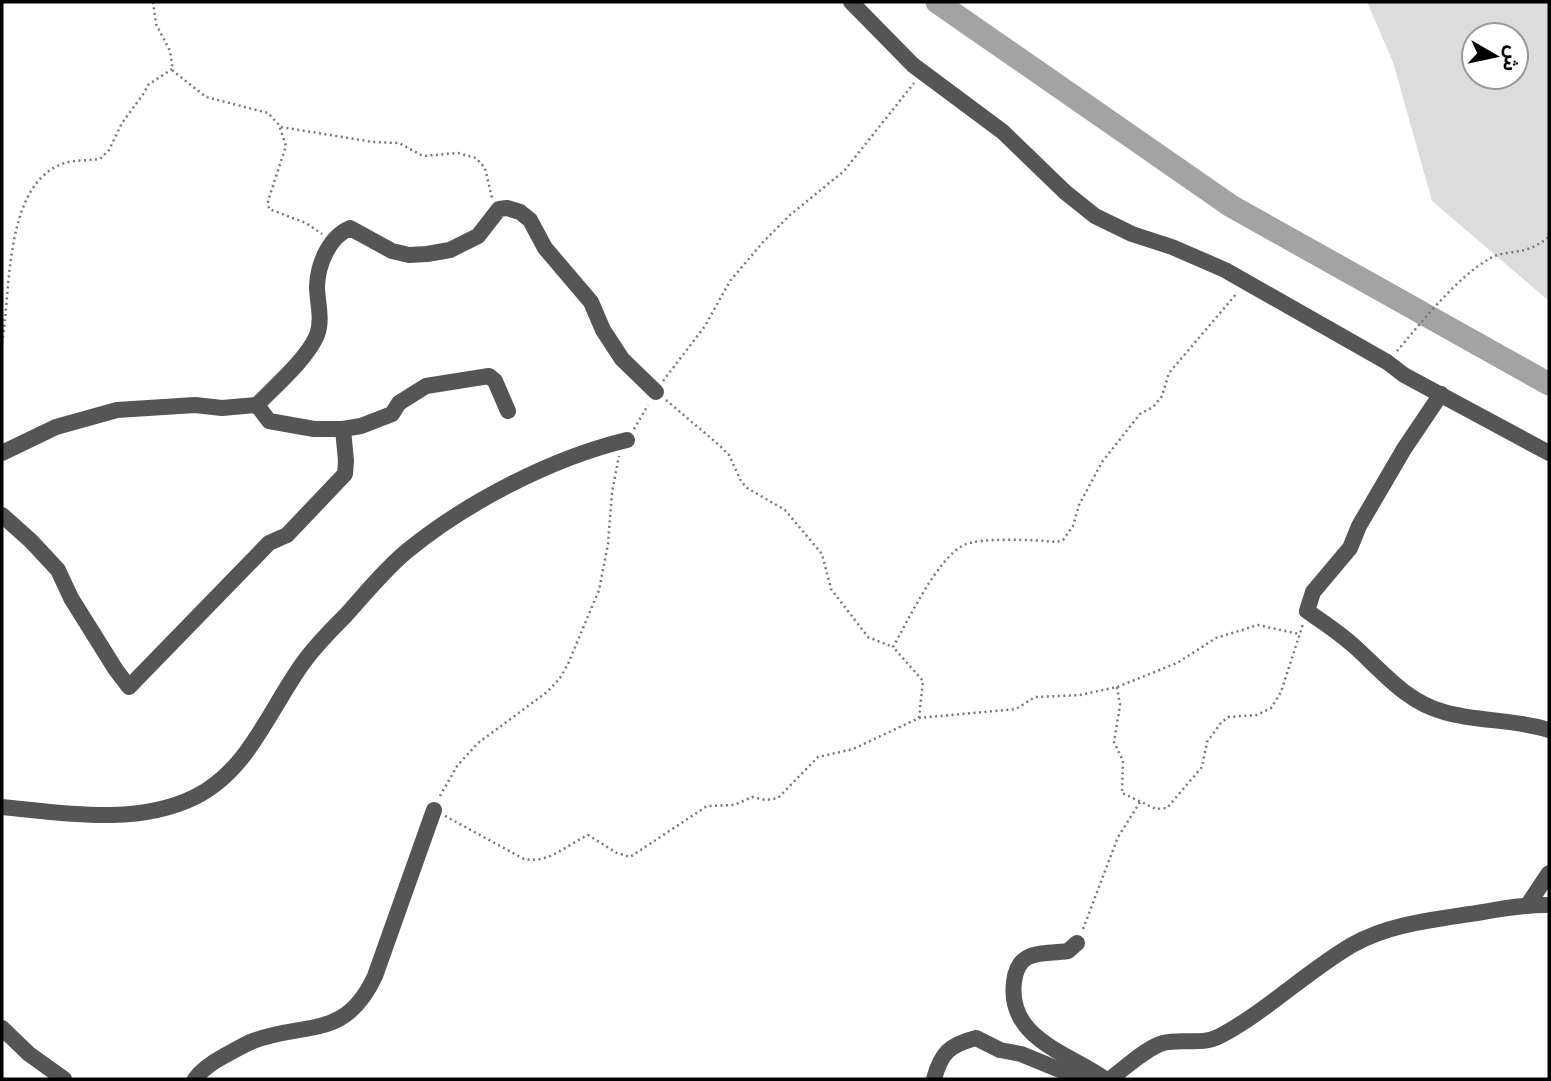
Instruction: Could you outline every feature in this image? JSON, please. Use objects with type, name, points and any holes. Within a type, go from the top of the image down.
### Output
[{"type":"street","points":[[851,2],[922,72],[1003,132],[1065,192],[1095,216],[1132,234],[1172,247],[1225,270],[1387,362],[1404,375],[1549,453]]},
{"type":"street","points":[[2,453],[56,427],[117,410],[195,405],[222,408],[257,405],[294,366],[318,333],[318,275],[332,241],[339,233],[350,228],[383,247],[400,253],[438,253],[478,236],[499,209],[516,210],[530,220],[545,248],[591,302],[603,330],[617,352],[656,392]]},
{"type":"street","points":[[257,405],[269,421],[314,429],[343,429],[361,426],[392,414],[399,403],[426,386],[489,376],[495,381],[508,411]]},
{"type":"street","points":[[1441,394],[1404,449],[1359,526],[1350,548],[1313,593],[1307,611],[1352,644],[1386,677],[1420,702],[1444,712],[1486,720],[1521,722],[1549,730]]},
{"type":"street","points":[[2,515],[58,570],[71,598],[129,687],[269,543],[287,535],[345,474],[343,429]]},
{"type":"street","points":[[2,807],[81,815],[117,814],[170,806],[205,792],[226,777],[241,761],[303,664],[406,552],[484,500],[531,474],[601,446],[627,440]]},
{"type":"street","points":[[195,1079],[214,1062],[254,1040],[330,1023],[348,1012],[366,994],[375,976],[434,810]]},
{"type":"street","points":[[1527,906],[1549,873]]},
{"type":"street","points":[[1077,943],[1068,951],[1044,952],[1023,959],[1015,970],[1013,990],[1016,1008],[1035,1037],[1107,1079],[1157,1045],[1175,1041],[1202,1042],[1219,1037],[1334,957],[1373,935],[1432,920],[1549,905]]},
{"type":"street","points":[[2,1028],[29,1054],[64,1079]]},
{"type":"street","points":[[934,1079],[942,1055],[960,1042],[976,1038],[1000,1050],[1021,1054],[1082,1079]]},
{"type":"path","points":[[153,2],[156,24],[170,51],[172,69],[206,97],[268,113],[281,127],[286,146],[268,201],[269,209],[306,223],[332,241]]},
{"type":"path","points":[[2,343],[12,242],[32,192],[51,169],[59,165],[106,156],[122,123],[148,85],[172,69]]},
{"type":"path","points":[[922,72],[844,171],[777,226],[730,281],[705,326],[670,370],[619,455],[615,468],[608,544],[599,590],[568,664],[553,687],[478,744],[457,766],[434,810],[532,861],[547,858],[588,835],[617,853],[630,857],[707,806],[734,805],[752,797],[766,800],[778,798],[818,757],[853,749],[919,718],[1016,709],[1035,697],[1080,695],[1117,687],[1177,663],[1216,638],[1258,625],[1299,634]]},
{"type":"path","points":[[281,127],[373,142],[399,143],[423,156],[458,153],[476,158],[485,168],[490,194],[499,209]]},
{"type":"path","points":[[1387,362],[1432,310],[1478,266],[1495,256],[1524,250],[1549,237]]},
{"type":"path","points":[[893,647],[930,583],[950,557],[965,544],[1009,540],[1063,540],[1073,526],[1079,505],[1102,462],[1140,414],[1153,407],[1162,396],[1170,373],[1246,282]]},
{"type":"path","points":[[656,392],[719,445],[729,455],[747,488],[785,510],[822,554],[831,589],[867,637],[893,647],[923,681],[919,718]]},
{"type":"path","points":[[1117,687],[1120,705],[1114,742],[1123,761],[1120,789],[1122,793],[1156,809],[1167,808],[1202,767],[1207,742],[1220,724],[1228,717],[1257,715],[1271,708],[1281,692],[1307,611]]},
{"type":"path","points":[[1077,943],[1118,837],[1140,802]]},
{"type":"shaded area","points":[[1367,2],[1549,2],[1549,301],[1432,201],[1393,62]]},
{"type":"waterway","points":[[937,2],[1231,206],[1549,384]]}]
